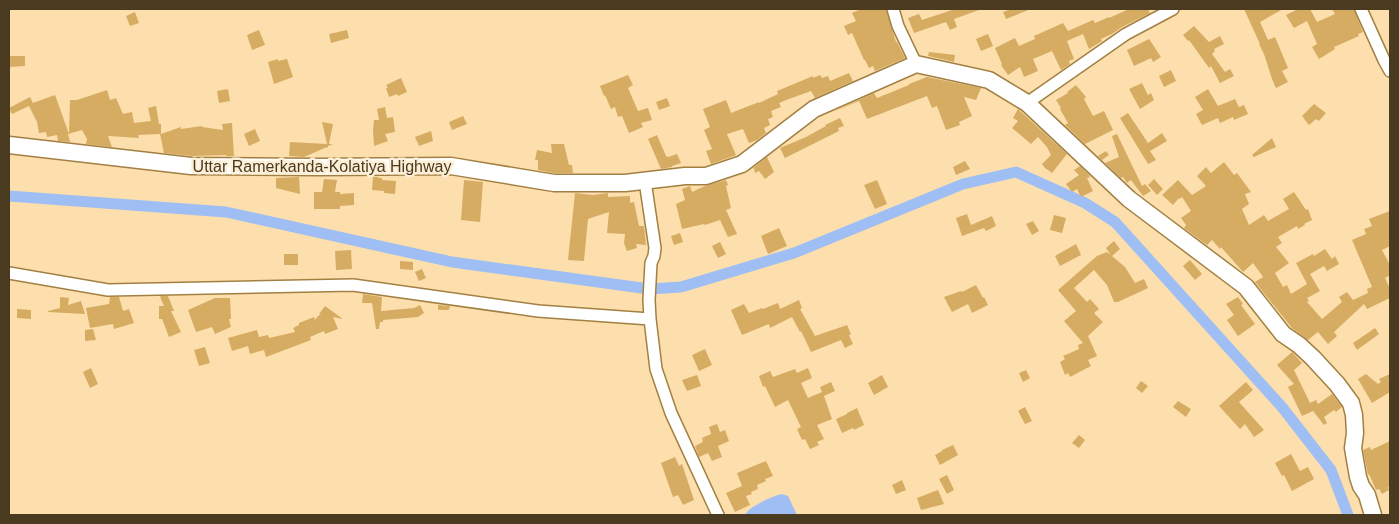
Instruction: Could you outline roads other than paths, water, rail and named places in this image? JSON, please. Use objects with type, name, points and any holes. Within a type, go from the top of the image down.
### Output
[{"type":"street","points":[[893,9],[898,26],[916,64],[989,80],[1027,103],[1129,199],[1246,288],[1283,334],[1313,358],[1337,384],[1350,403],[1354,415],[1356,433],[1353,448],[1358,478],[1367,495],[1373,515]]},
{"type":"street","points":[[1027,103],[1126,34],[1173,9]]},
{"type":"street","points":[[1361,9],[1390,71]]},
{"type":"street","name":"Uttar Ramerkanda-Kolatiya Highway","points":[[9,145],[191,166],[451,166],[554,183],[625,183],[685,176],[706,176],[742,164],[814,109],[916,64]]},
{"type":"street","points":[[645,181],[655,248],[651,263],[649,300],[656,369],[671,413],[718,515]]},
{"type":"street","points":[[9,273],[108,290],[353,285],[538,311],[650,319]]},
{"type":"water","points":[[782,494],[788,496],[797,515],[745,515],[756,505]]},
{"type":"waterway","points":[[9,196],[226,212],[452,262],[649,289],[681,287],[794,253],[963,184],[1016,172],[1085,203],[1115,222],[1282,407],[1331,470],[1348,515]]}]
